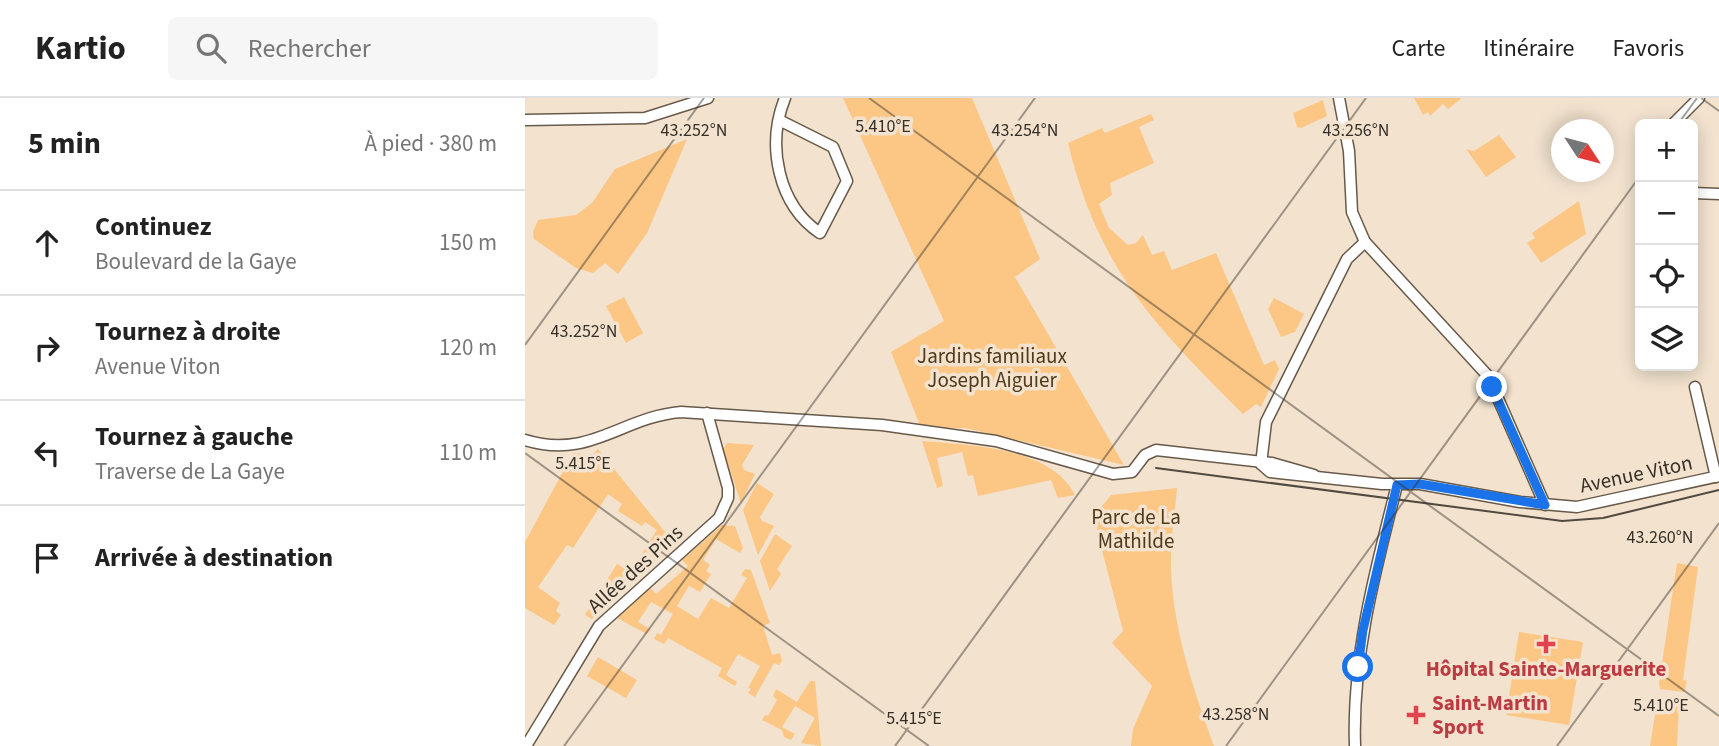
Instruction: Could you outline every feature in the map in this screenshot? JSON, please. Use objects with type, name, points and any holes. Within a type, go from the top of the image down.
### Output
[{"type":"street","points":[[525,120],[645,118],[708,98]]},
{"type":"street","points":[[779,120],[833,147],[846,181],[820,233],[797,213],[782,182],[777,152],[779,120],[785,98]]},
{"type":"street","points":[[1339,98],[1349,151],[1352,212],[1365,242],[1487,376],[1545,505]]},
{"type":"street","points":[[1678,119],[1699,98]]},
{"type":"street","points":[[1698,193],[1719,194]]},
{"type":"street","points":[[1261,464],[1266,422],[1347,259],[1365,242]]},
{"type":"street","points":[[1695,387],[1718,477]]},
{"type":"street","name":"Avenue Viton","points":[[525,437],[545,445],[585,444],[664,413],[707,413],[882,425],[996,441],[1121,474],[1132,472],[1145,455],[1156,450],[1261,464],[1270,472],[1577,507],[1718,477]]},
{"type":"street","name":"Allée des Pins","points":[[526,746],[599,626],[719,518],[728,498],[728,488],[709,429],[707,413]]},
{"type":"street","points":[[1355,746],[1358,667],[1363,630],[1397,485]]},
{"type":"green space","name":"Jardins familiaux Joseph Aiguier","points":[[843,98],[972,98],[1040,259],[1015,277],[1124,465],[965,428],[921,428],[891,352],[944,321]]},
{"type":"green space","points":[[1414,98],[1462,98],[1448,109],[1443,104],[1430,116],[1428,112],[1423,115]]},
{"type":"green space","points":[[1323,100],[1327,116],[1301,128],[1297,127],[1293,113]]},
{"type":"green space","points":[[1151,114],[1154,120],[1139,127],[1154,163],[1110,183],[1112,195],[1099,204],[1109,228],[1128,245],[1136,243],[1143,235],[1152,255],[1164,251],[1172,270],[1216,253],[1264,365],[1275,360],[1279,369],[1261,407],[1256,404],[1243,414],[1183,352],[1134,293],[1113,261],[1081,187],[1068,143],[1102,128],[1105,133]]},
{"type":"green space","points":[[1499,135],[1516,157],[1486,177],[1466,149],[1474,151]]},
{"type":"green space","points":[[687,139],[647,233],[618,274],[605,263],[593,273],[576,268],[534,239],[533,232],[538,220],[576,215],[592,203],[615,169]]},
{"type":"green space","points":[[1579,201],[1586,234],[1541,263],[1527,243],[1535,238],[1532,233]]},
{"type":"green space","points":[[624,297],[643,333],[626,343],[606,306]]},
{"type":"green space","points":[[1274,298],[1304,314],[1295,332],[1281,337],[1268,309]]},
{"type":"green space","points":[[922,441],[985,447],[1028,458],[1048,467],[1063,479],[1075,495],[1058,498],[1051,480],[978,496],[973,475],[968,476],[962,452],[937,458],[943,486],[937,488]]},
{"type":"green space","points":[[727,443],[754,445],[742,465],[744,470],[755,474],[741,503],[723,449]]},
{"type":"green space","points":[[598,449],[673,542],[645,564],[638,560],[657,530],[645,522],[642,526],[618,511],[622,504],[608,494],[573,548],[567,545],[538,587],[560,603],[556,611],[561,615],[554,625],[525,608],[525,542],[573,453],[592,455]]},
{"type":"green space","points":[[757,483],[774,494],[760,517],[762,521],[774,526],[758,555],[743,510]]},
{"type":"green space","name":"Parc de La Mathilde","points":[[1177,488],[1171,558],[1176,614],[1192,681],[1214,746],[1131,746],[1133,729],[1152,686],[1112,643],[1123,631],[1097,531],[1098,511],[1111,495]]},
{"type":"green space","points":[[722,525],[735,526],[743,548],[740,553],[716,539],[703,560],[710,565],[706,571],[711,574],[700,592],[689,586],[677,606],[698,619],[711,598],[729,608],[747,578],[741,575],[745,569],[751,570],[770,623],[763,626],[772,655],[780,653],[782,661],[779,665],[774,663],[755,697],[748,693],[751,689],[748,688],[760,666],[738,654],[726,675],[737,682],[735,686],[718,676],[722,668],[668,638],[664,644],[654,639],[657,633],[661,635],[673,614],[651,602],[638,622],[650,629],[647,634],[617,618],[650,588],[656,594],[688,566],[682,560]]},
{"type":"green space","points":[[775,534],[792,546],[777,569],[781,574],[770,591],[760,561]]},
{"type":"green space","points":[[1677,563],[1698,567],[1683,680],[1687,681],[1684,692],[1660,689],[1659,683]]},
{"type":"green space","points":[[617,564],[630,572],[615,595],[592,619],[585,615]]},
{"type":"green space","points":[[1519,632],[1583,642],[1569,725],[1506,715]]},
{"type":"green space","points":[[598,657],[637,680],[626,698],[587,676]]},
{"type":"green space","points":[[810,681],[815,681],[821,746],[801,743],[815,718],[795,706],[782,727],[795,734],[791,740],[784,737],[782,730],[762,720],[765,715],[768,716],[777,700],[773,696],[776,689],[797,702]]},
{"type":"green space","points":[[1657,703],[1679,706],[1677,746],[1650,746]]},
{"type":"tram line","points":[[1156,468],[1562,521],[1603,518],[1719,490]]},
{"type":"place","name":"Hôpital Sainte-Marguerite","points":[[1546,644]]},
{"type":"place","name":"Saint-Martin Sport","points":[[1416,715]]},
{"type":"route","points":[[1358,667],[1363,630],[1397,485],[1420,484],[1435,489],[1545,505],[1492,387]]}]
